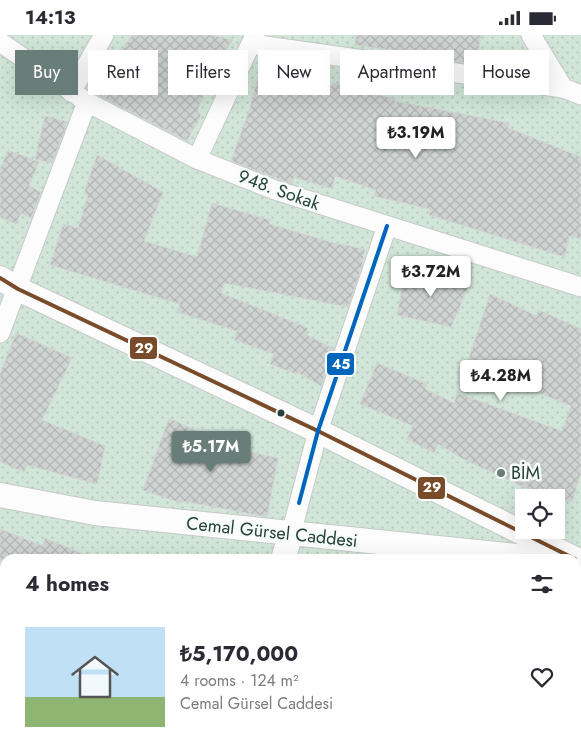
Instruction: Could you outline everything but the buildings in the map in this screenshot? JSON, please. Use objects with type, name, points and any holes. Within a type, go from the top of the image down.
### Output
[{"type":"street","points":[[78,79],[104,35]]},
{"type":"street","points":[[531,35],[563,89]]},
{"type":"street","points":[[197,159],[253,39],[563,89],[581,95]]},
{"type":"street","name":"948. Sokak","points":[[0,42],[15,52]]},
{"type":"street","name":"948. Sokak","points":[[77,95],[197,159],[275,190],[581,287]]},
{"type":"street","points":[[0,333],[9,283],[87,102]]},
{"type":"street","points":[[285,554],[318,431],[387,226]]},
{"type":"street","points":[[9,283],[318,431],[564,554]]},
{"type":"street","name":"Cemal Gürsel Caddesi","points":[[0,495],[95,513],[495,554]]},
{"type":"green space","points":[[0,35],[581,35],[581,554],[0,554]]},
{"type":"transit line","name":"45","points":[[299,503],[318,431],[387,226]]},
{"type":"transit line","name":"29","points":[[0,278],[18,289],[318,431],[565,554]]},
{"type":"place","name":"BİM","points":[[501,473]]}]
